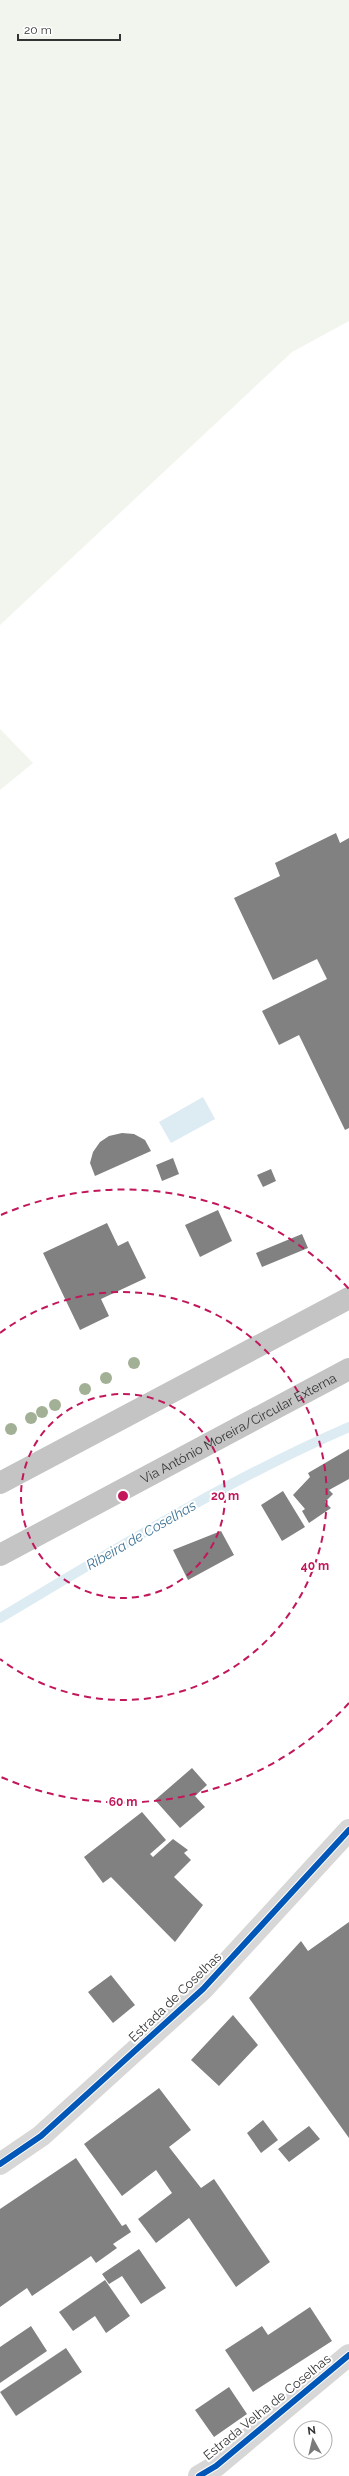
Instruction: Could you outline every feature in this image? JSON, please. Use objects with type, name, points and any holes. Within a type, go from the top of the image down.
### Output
[{"type":"highway","points":[[0,1483],[349,1298]]},
{"type":"highway","name":"Via António Moreira/Circular Externa","points":[[0,1555],[349,1370]]},
{"type":"street","name":"Estrada de Coselhas","points":[[0,2164],[41,2136],[203,1989],[349,1830]]},
{"type":"street","name":"Estrada Velha de Coselhas","points":[[199,2476],[216,2466],[349,2355]]},
{"type":"shaded area","points":[[0,0],[349,0],[349,321],[292,352],[0,625]]},
{"type":"shaded area","points":[[0,729],[33,763],[0,790]]},
{"type":"shaded area","points":[[203,1097],[215,1119],[171,1143],[159,1122]]},
{"type":"building","points":[[336,833],[340,843],[349,838],[349,1128],[345,1130],[299,1035],[279,1045],[262,1011],[327,979],[317,959],[273,980],[234,898],[280,876],[275,863]]},
{"type":"building","points":[[122,1133],[134,1134],[145,1140],[151,1151],[95,1176],[90,1163],[93,1152],[100,1142],[109,1136]]},
{"type":"building","points":[[173,1158],[179,1174],[162,1181],[156,1165]]},
{"type":"building","points":[[271,1169],[276,1181],[263,1187],[257,1175]]},
{"type":"building","points":[[218,1210],[232,1241],[200,1257],[185,1225]]},
{"type":"building","points":[[107,1223],[118,1246],[128,1241],[146,1278],[101,1299],[109,1316],[80,1330],[43,1253]]},
{"type":"building","points":[[302,1234],[308,1248],[262,1267],[256,1253]]},
{"type":"building","points":[[349,1449],[349,1479],[329,1490],[333,1494],[325,1502],[331,1508],[309,1523],[302,1511],[305,1509],[293,1495],[310,1477],[308,1473]]},
{"type":"building","points":[[283,1491],[305,1527],[282,1541],[261,1505]]},
{"type":"building","points":[[221,1531],[234,1555],[188,1580],[173,1550]]},
{"type":"building","points":[[192,1768],[207,1785],[195,1796],[205,1807],[180,1828],[155,1800]]},
{"type":"building","points":[[142,1812],[166,1840],[150,1854],[153,1857],[173,1839],[188,1850],[184,1853],[191,1860],[174,1877],[203,1905],[175,1942],[111,1877],[103,1883],[84,1857]]},
{"type":"building","points":[[349,1922],[349,2138],[249,1998],[301,1941],[308,1951]]},
{"type":"building","points":[[111,1975],[135,2005],[113,2023],[88,1992]]},
{"type":"building","points":[[233,2015],[258,2045],[219,2086],[191,2060]]},
{"type":"building","points":[[159,2088],[191,2130],[169,2147],[201,2188],[214,2179],[270,2262],[236,2287],[189,2218],[156,2243],[138,2219],[172,2193],[156,2170],[122,2196],[84,2144]]},
{"type":"building","points":[[263,2120],[278,2140],[261,2153],[247,2133]]},
{"type":"building","points":[[309,2126],[320,2139],[289,2162],[278,2149]]},
{"type":"building","points":[[76,2158],[122,2226],[126,2224],[131,2232],[113,2244],[117,2248],[96,2263],[91,2256],[32,2296],[27,2288],[0,2307],[0,2209]]},
{"type":"building","points":[[139,2249],[166,2288],[141,2304],[122,2276],[109,2284],[102,2274]]},
{"type":"building","points":[[105,2280],[130,2316],[106,2333],[95,2316],[73,2331],[59,2312]]},
{"type":"building","points":[[310,2307],[332,2341],[253,2392],[225,2350],[262,2326],[268,2335]]},
{"type":"building","points":[[31,2326],[47,2351],[0,2383],[0,2347]]},
{"type":"building","points":[[66,2348],[82,2372],[16,2416],[0,2392]]},
{"type":"building","points":[[229,2387],[247,2414],[214,2437],[195,2410]]},
{"type":"waterway","name":"Ribeira de Coselhas","points":[[0,1618],[128,1542],[215,1493],[349,1427]]},
{"type":"cycle path","points":[[0,2164],[41,2136],[203,1989],[349,1830]]},
{"type":"cycle path","points":[[199,2476],[216,2466],[349,2355]]}]
